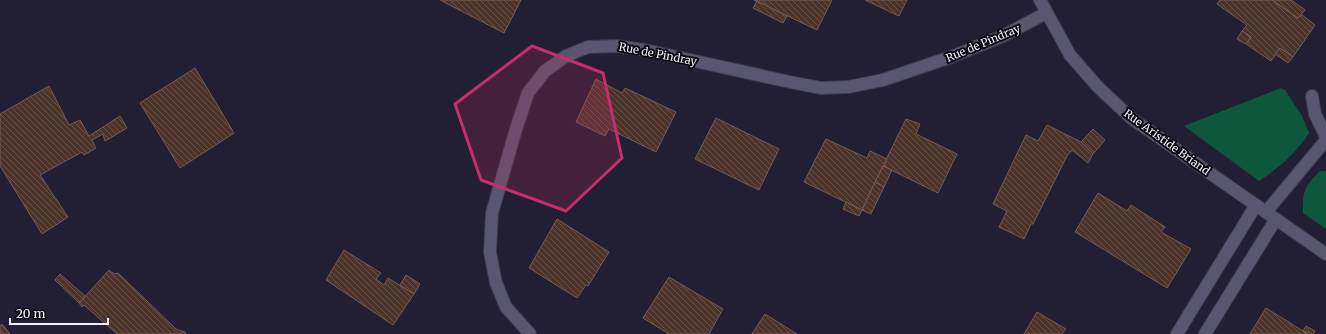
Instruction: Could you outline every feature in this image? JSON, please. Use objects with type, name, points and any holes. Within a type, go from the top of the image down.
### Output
[{"type":"street","name":"Rue Aristide Briand","points":[[1040,0],[1070,55],[1098,87],[1126,113],[1326,254]]},
{"type":"street","name":"Rue de Pindray","points":[[530,334],[506,307],[496,283],[490,252],[492,213],[516,128],[528,93],[545,71],[566,56],[588,47],[616,46],[645,50],[797,84],[821,88],[848,87],[883,80],[951,57],[1003,36],[1046,13]]},
{"type":"street","points":[[1312,96],[1315,114],[1326,137]]},
{"type":"street","points":[[1266,212],[1326,140]]},
{"type":"street","points":[[1177,334],[1256,205]]},
{"type":"street","points":[[1205,334],[1276,219]]},
{"type":"highlighted area","points":[[532,46],[603,73],[622,158],[566,211],[481,180],[455,104]]},
{"type":"green space","points":[[1281,88],[1285,90],[1302,116],[1309,133],[1287,160],[1259,181],[1184,126]]},
{"type":"green space","points":[[1320,171],[1326,171],[1326,229],[1303,213],[1303,199],[1306,189]]},
{"type":"building","points":[[440,0],[521,0],[504,33]]},
{"type":"building","points":[[754,0],[832,0],[817,30]]},
{"type":"building","points":[[865,0],[907,0],[899,16]]},
{"type":"building","points":[[1220,0],[1272,0],[1298,18],[1301,14],[1315,25],[1293,57],[1280,48],[1271,61],[1246,44],[1251,37],[1242,31],[1247,25],[1217,4]]},
{"type":"building","points":[[1272,0],[1291,0],[1305,10],[1298,18]]},
{"type":"building","points":[[757,1],[787,16],[783,23],[753,8]]},
{"type":"building","points":[[1242,31],[1251,37],[1246,44],[1237,39]]},
{"type":"building","points":[[1280,48],[1293,57],[1288,63],[1275,54]]},
{"type":"building","points":[[195,68],[234,133],[180,168],[140,103]]},
{"type":"building","points":[[596,79],[622,93],[625,88],[676,112],[656,152],[609,129],[605,136],[576,122]]},
{"type":"building","points":[[49,86],[69,125],[80,120],[89,136],[120,116],[127,128],[105,141],[103,134],[92,140],[96,148],[84,155],[82,152],[40,175],[68,217],[42,234],[0,166],[0,114]]},
{"type":"building","points":[[716,118],[779,149],[759,190],[695,159]]},
{"type":"building","points":[[906,119],[920,124],[916,134],[957,154],[938,193],[883,166]]},
{"type":"building","points":[[1047,125],[1081,142],[1093,154],[1088,163],[1072,150],[1067,156],[1024,239],[999,227],[1007,211],[993,204],[1026,135],[1038,141]]},
{"type":"building","points":[[1093,129],[1105,140],[1093,154],[1081,142]]},
{"type":"building","points":[[826,139],[867,158],[870,151],[887,159],[862,210],[804,182]]},
{"type":"building","points":[[883,166],[892,170],[884,187],[875,182]]},
{"type":"building","points":[[875,182],[884,187],[871,214],[862,210]]},
{"type":"building","points":[[1098,193],[1127,211],[1131,205],[1165,227],[1161,232],[1191,249],[1167,288],[1075,232]]},
{"type":"building","points":[[846,202],[862,210],[859,216],[843,209]]},
{"type":"building","points":[[557,219],[609,252],[588,286],[586,285],[577,298],[529,268]]},
{"type":"building","points":[[344,250],[381,273],[376,279],[384,285],[388,278],[414,294],[393,325],[326,280]]},
{"type":"building","points":[[109,270],[114,274],[118,273],[176,329],[185,332],[186,334],[117,334],[84,305],[82,307],[79,303]]},
{"type":"building","points":[[60,274],[85,296],[79,303],[55,280]]},
{"type":"building","points":[[406,275],[420,284],[414,294],[400,285]]},
{"type":"building","points":[[669,277],[723,309],[709,334],[669,334],[643,318]]},
{"type":"building","points":[[1266,308],[1303,331],[1308,334],[1250,334]]},
{"type":"building","points":[[1037,312],[1066,329],[1062,334],[1024,334]]},
{"type":"building","points":[[765,314],[797,334],[752,334]]},
{"type":"building","points":[[2,324],[10,334],[0,334],[0,326]]},
{"type":"building","points":[[1306,326],[1315,331],[1313,334],[1303,331]]}]
